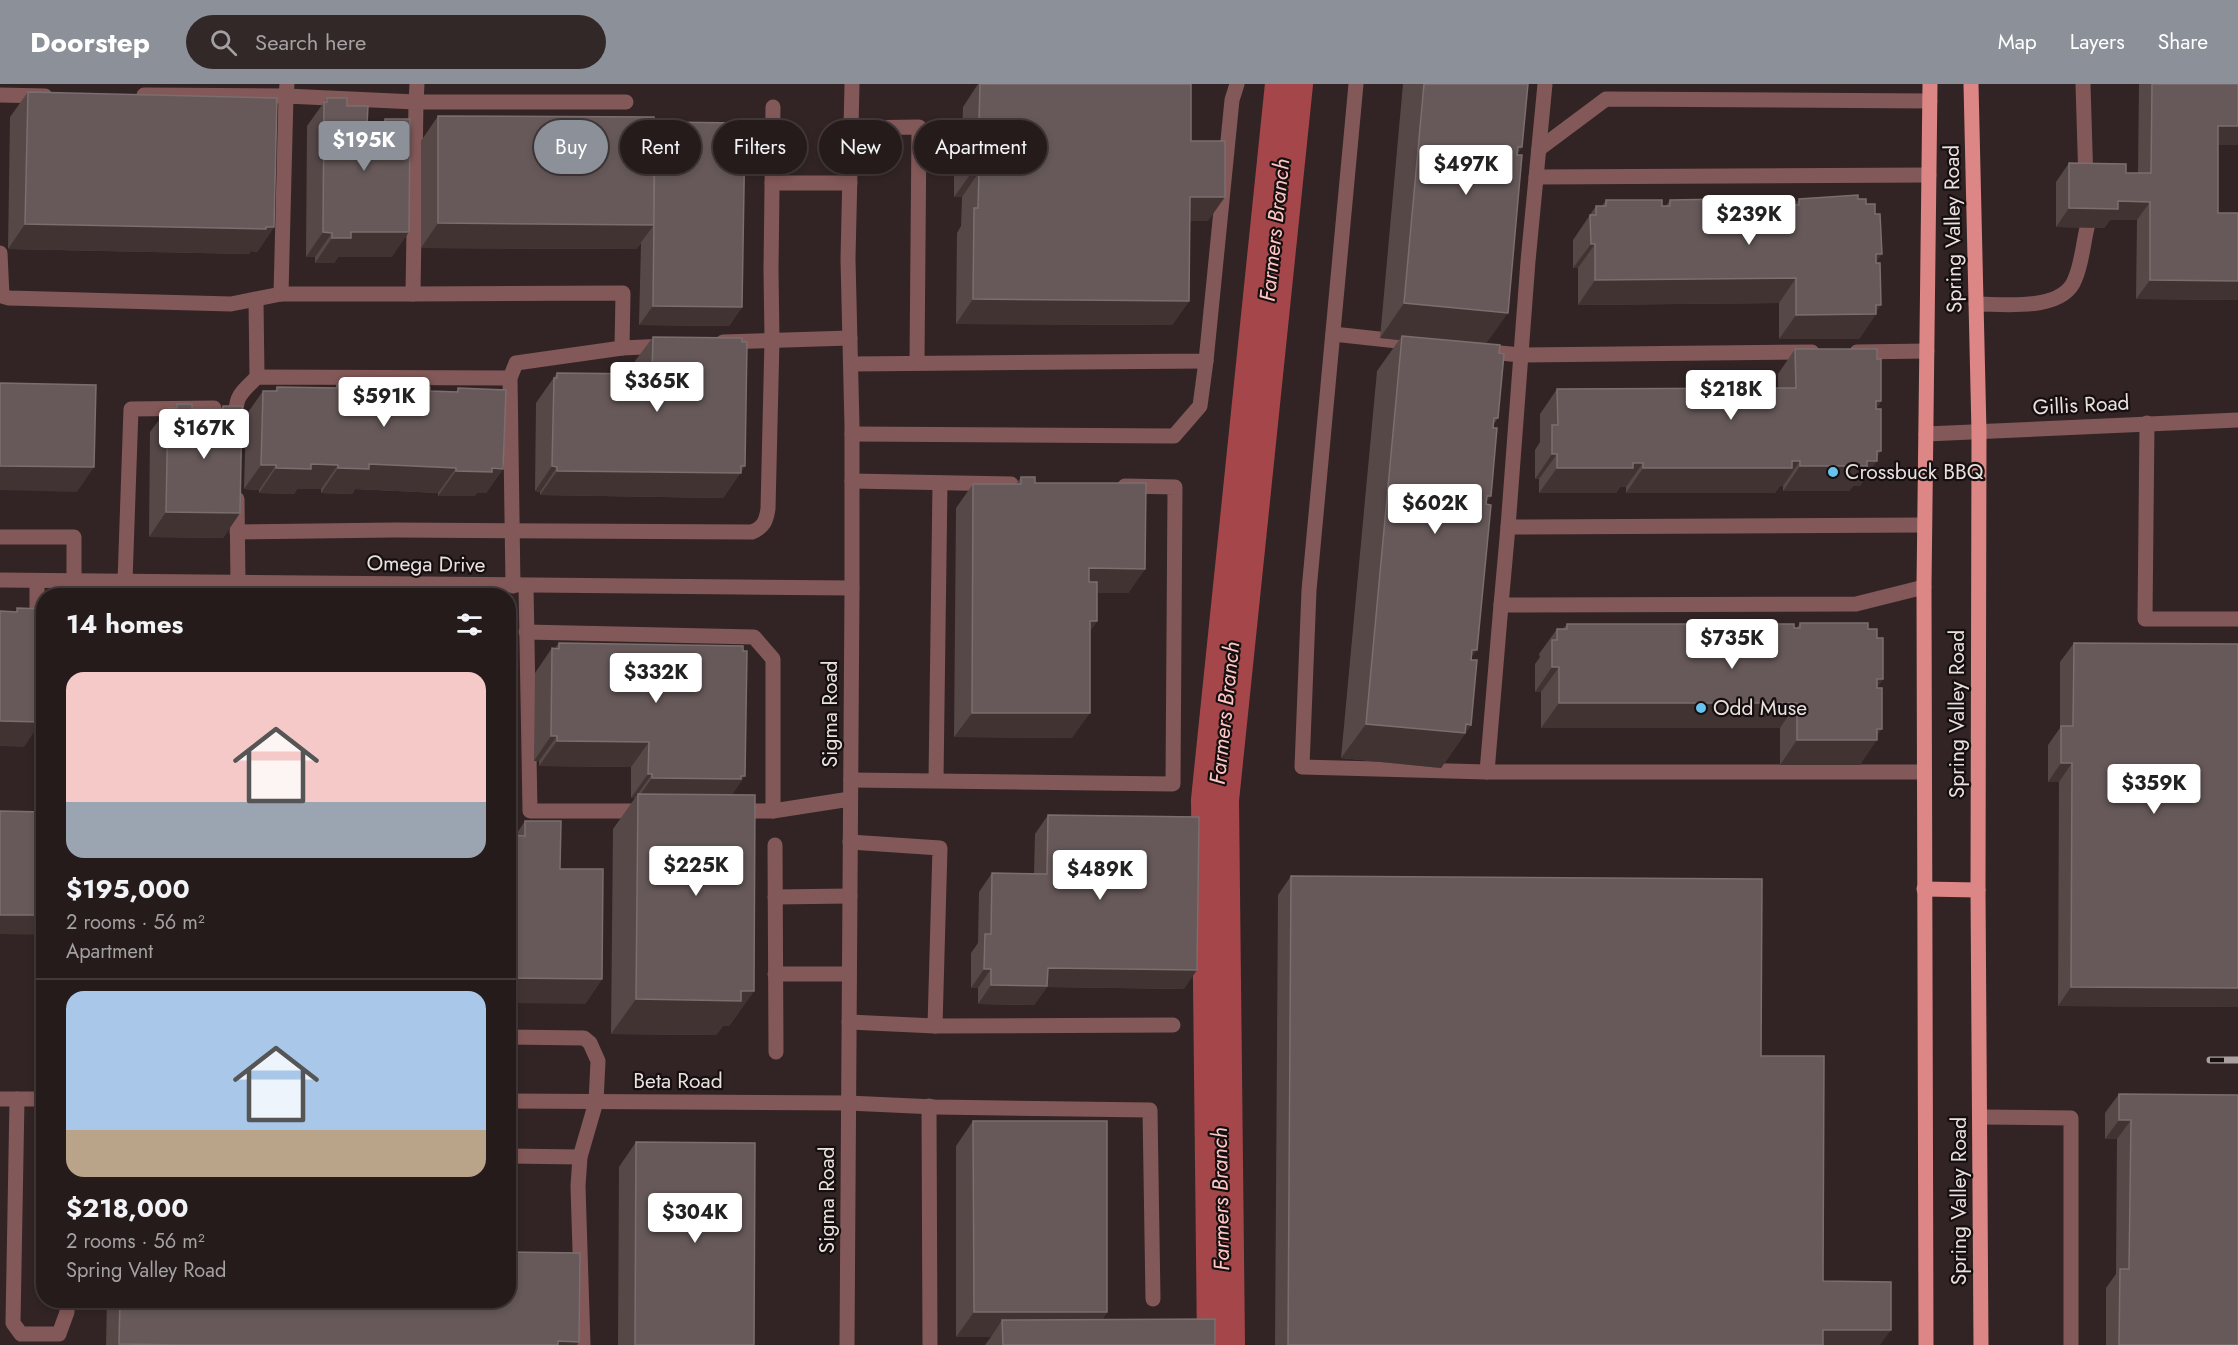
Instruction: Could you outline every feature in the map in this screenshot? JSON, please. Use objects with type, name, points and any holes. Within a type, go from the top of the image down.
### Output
[{"type":"main road","name":"Spring Valley Road","points":[[1926,1345],[1924,525],[1930,84]]},
{"type":"main road","name":"Spring Valley Road","points":[[1971,84],[1979,432],[1978,890],[1981,1345]]},
{"type":"main road","points":[[1924,889],[1978,890]]},
{"type":"street","points":[[413,294],[417,84]]},
{"type":"street","name":"Sigma Road","points":[[851,120],[852,84]]},
{"type":"street","points":[[852,434],[1174,436],[1200,406],[1232,100],[1237,84]]},
{"type":"street","points":[[1356,84],[1309,590],[1302,767],[1487,772],[1924,772]]},
{"type":"street","points":[[1487,772],[1545,84]]},
{"type":"street","points":[[2083,84],[2086,183]]},
{"type":"street","points":[[282,294],[286,90]]},
{"type":"street","points":[[128,95],[286,90],[416,102],[626,102]]},
{"type":"street","points":[[0,95],[58,96]]},
{"type":"street","points":[[1539,149],[1606,99],[1930,100]]},
{"type":"street","points":[[237,532],[752,532],[763,526],[768,509],[772,340],[773,107]]},
{"type":"street","points":[[902,127],[919,127],[917,363]]},
{"type":"street","name":"Sigma Road","points":[[847,1345],[852,588],[852,434],[848,260],[850,174]]},
{"type":"street","points":[[1536,177],[1929,175]]},
{"type":"street","points":[[772,183],[850,183]]},
{"type":"street","points":[[1976,304],[2036,304],[2063,295],[2075,280],[2087,228]]},
{"type":"street","points":[[0,253],[2,296],[9,298],[231,304],[282,294],[623,293],[622,348]]},
{"type":"street","points":[[256,300],[257,377]]},
{"type":"street","points":[[1333,334],[1427,345]]},
{"type":"street","points":[[703,344],[850,338]]},
{"type":"street","points":[[657,811],[530,811],[526,632],[512,532],[510,378],[516,363],[622,348],[680,345]]},
{"type":"street","points":[[1462,349],[1521,356],[1927,351]]},
{"type":"street","points":[[851,364],[1206,361]]},
{"type":"street","points":[[236,442],[235,404],[238,395],[257,377],[510,378]]},
{"type":"street","points":[[125,581],[131,409],[214,408]]},
{"type":"street","name":"Gillis Road","points":[[1926,434],[2238,420]]},
{"type":"street","points":[[2147,423],[2145,619],[2238,619]]},
{"type":"street","points":[[852,481],[1022,484]]},
{"type":"street","points":[[936,780],[940,483]]},
{"type":"street","points":[[851,780],[1173,784],[1174,487],[1104,486]]},
{"type":"street","points":[[236,487],[238,583]]},
{"type":"street","points":[[1508,527],[1924,525]]},
{"type":"street","points":[[0,537],[74,537],[74,581]]},
{"type":"street","name":"Omega Drive","points":[[0,580],[74,581],[105,588],[125,581],[238,583],[284,588]]},
{"type":"street","points":[[38,581],[38,588]]},
{"type":"street","name":"Omega Drive","points":[[368,588],[519,586],[852,588]]},
{"type":"street","points":[[1501,605],[1856,604],[1924,587]]},
{"type":"street","points":[[526,632],[754,637],[773,659],[773,811]]},
{"type":"street","points":[[727,811],[773,811],[850,799]]},
{"type":"street","points":[[850,842],[940,848],[935,1026]]},
{"type":"street","points":[[775,845],[776,1052]]},
{"type":"street","points":[[775,897],[850,896]]},
{"type":"street","points":[[775,974],[849,974]]},
{"type":"street","points":[[849,1022],[935,1026],[1173,1025]]},
{"type":"street","points":[[516,1037],[584,1038],[590,1042],[598,1061],[596,1102],[580,1157],[578,1186],[583,1345]]},
{"type":"street","points":[[0,1099],[36,1099]]},
{"type":"street","points":[[17,1099],[14,1323],[21,1334],[59,1334],[67,1308]]},
{"type":"street","name":"Beta Road","points":[[516,1101],[848,1103],[1150,1110],[1153,1299]]},
{"type":"street","points":[[929,1106],[930,1345]]},
{"type":"street","points":[[1980,1118],[2071,1118],[2070,1345]]},
{"type":"street","points":[[516,1156],[580,1157]]},
{"type":"building","points":[[980,84],[1191,84],[1191,141],[1225,141],[1225,197],[1190,197],[1189,301],[973,299],[974,208],[978,208],[979,174],[1047,174],[1047,120],[979,120]]},
{"type":"building","points":[[1424,84],[1528,84],[1522,147],[1518,147],[1517,155],[1522,155],[1508,313],[1404,303]]},
{"type":"building","points":[[2152,84],[2238,84],[2238,126],[2218,126],[2218,213],[2238,213],[2238,281],[2150,280],[2150,202],[2118,201],[2118,209],[2069,208],[2069,163],[2126,164],[2126,173],[2151,173]]},
{"type":"building","points":[[28,92],[277,98],[274,227],[266,227],[266,229],[25,224]]},
{"type":"building","points":[[327,98],[347,98],[347,106],[368,106],[367,125],[385,125],[385,119],[410,119],[409,232],[351,232],[351,238],[332,238],[332,233],[323,232],[324,102],[327,102]]},
{"type":"building","points":[[438,116],[654,117],[654,120],[620,120],[620,174],[654,174],[654,225],[438,223]]},
{"type":"building","points":[[701,123],[713,123],[713,174],[744,174],[742,307],[653,306],[654,174],[701,174]]},
{"type":"building","points":[[1858,195],[1858,199],[1866,199],[1866,204],[1875,204],[1875,214],[1880,214],[1882,254],[1876,254],[1876,263],[1880,263],[1881,305],[1876,305],[1876,314],[1796,315],[1796,278],[1595,280],[1595,244],[1591,244],[1590,215],[1596,215],[1596,206],[1606,206],[1606,200],[1662,200],[1662,206],[1670,206],[1670,200],[1725,199],[1725,204],[1735,204],[1735,200],[1791,199],[1792,205],[1799,205],[1799,199]]},
{"type":"building","points":[[1402,336],[1500,345],[1499,353],[1504,354],[1498,418],[1494,418],[1493,428],[1497,428],[1491,496],[1487,496],[1486,504],[1491,505],[1477,650],[1472,650],[1471,660],[1477,660],[1471,725],[1466,724],[1465,733],[1366,724]]},
{"type":"building","points":[[653,337],[742,338],[742,342],[747,342],[745,466],[741,466],[741,473],[557,471],[557,467],[552,466],[554,378],[557,378],[557,373],[652,374]]},
{"type":"building","points":[[1795,349],[1877,349],[1877,359],[1881,359],[1881,401],[1876,401],[1876,409],[1881,409],[1881,451],[1877,451],[1877,461],[1867,461],[1867,466],[1800,466],[1800,461],[1792,461],[1792,468],[1643,468],[1643,463],[1633,463],[1633,468],[1557,468],[1557,454],[1552,454],[1552,425],[1558,425],[1557,389],[1796,388]]},
{"type":"building","points":[[0,383],[96,385],[94,467],[0,466]]},
{"type":"building","points":[[337,385],[373,387],[373,391],[397,392],[397,386],[430,387],[430,391],[458,392],[458,388],[506,390],[503,469],[492,468],[492,472],[369,464],[369,469],[311,464],[311,469],[261,465],[263,391],[277,391],[277,387],[337,388]]},
{"type":"building","points":[[177,404],[192,404],[192,409],[223,409],[223,406],[242,406],[240,513],[166,512],[168,408],[177,408]]},
{"type":"building","points":[[1021,477],[1035,477],[1035,483],[1146,483],[1145,569],[1089,568],[1089,582],[1097,582],[1097,621],[1090,621],[1090,713],[972,713],[973,484],[1021,484]]},
{"type":"building","points":[[17,608],[36,609],[36,722],[0,721],[0,611],[17,612]]},
{"type":"building","name":"Odd Muse","points":[[1800,623],[1868,623],[1868,629],[1877,629],[1877,638],[1883,638],[1883,679],[1877,679],[1877,688],[1882,688],[1882,729],[1877,729],[1877,740],[1797,740],[1797,703],[1559,703],[1559,667],[1552,667],[1552,640],[1557,640],[1557,629],[1567,629],[1567,624],[1713,624],[1713,630],[1723,630],[1723,624],[1794,624],[1794,628],[1800,628]]},
{"type":"building","points":[[559,643],[743,646],[743,651],[747,651],[745,776],[741,776],[741,779],[652,778],[652,774],[648,774],[649,742],[557,741],[557,736],[551,736],[552,648],[559,649]]},
{"type":"building","points":[[2074,643],[2238,644],[2238,988],[2071,987],[2072,763],[2061,763],[2061,726],[2073,726]]},
{"type":"building","points":[[638,794],[755,795],[754,991],[741,991],[741,1001],[636,999]]},
{"type":"building","points":[[0,811],[36,812],[36,915],[0,915]]},
{"type":"building","points":[[1048,815],[1199,817],[1197,970],[1048,968],[1047,986],[991,985],[991,969],[984,969],[985,934],[991,934],[992,873],[1047,874]]},
{"type":"building","points":[[525,821],[561,821],[560,869],[603,869],[602,979],[516,978],[516,835],[525,836]]},
{"type":"building","points":[[1291,876],[1762,879],[1761,1056],[1824,1056],[1823,1281],[1891,1282],[1891,1330],[1823,1330],[1823,1345],[1288,1345]]},
{"type":"building","points":[[2119,1094],[2238,1095],[2238,1345],[2119,1345],[2120,1269],[2129,1269],[2131,1120],[2119,1120]]},
{"type":"building","points":[[973,1121],[1107,1121],[1107,1312],[974,1312]]},
{"type":"building","points":[[636,1142],[755,1143],[754,1345],[635,1345]]},
{"type":"building","points":[[516,1252],[580,1253],[579,1342],[558,1341],[558,1345],[119,1344],[120,1308],[516,1308]]},
{"type":"building","points":[[1215,1319],[1215,1345],[1003,1345],[1002,1320]]},
{"type":"waterway","name":"Farmers Branch","points":[[1221,1345],[1215,800],[1289,84]]},
{"type":"railway","points":[[2210,1060],[2238,1060]]},
{"type":"place","name":"Crossbuck BBQ","points":[[1833,472]]},
{"type":"place","name":"Odd Muse","points":[[1701,708]]}]
